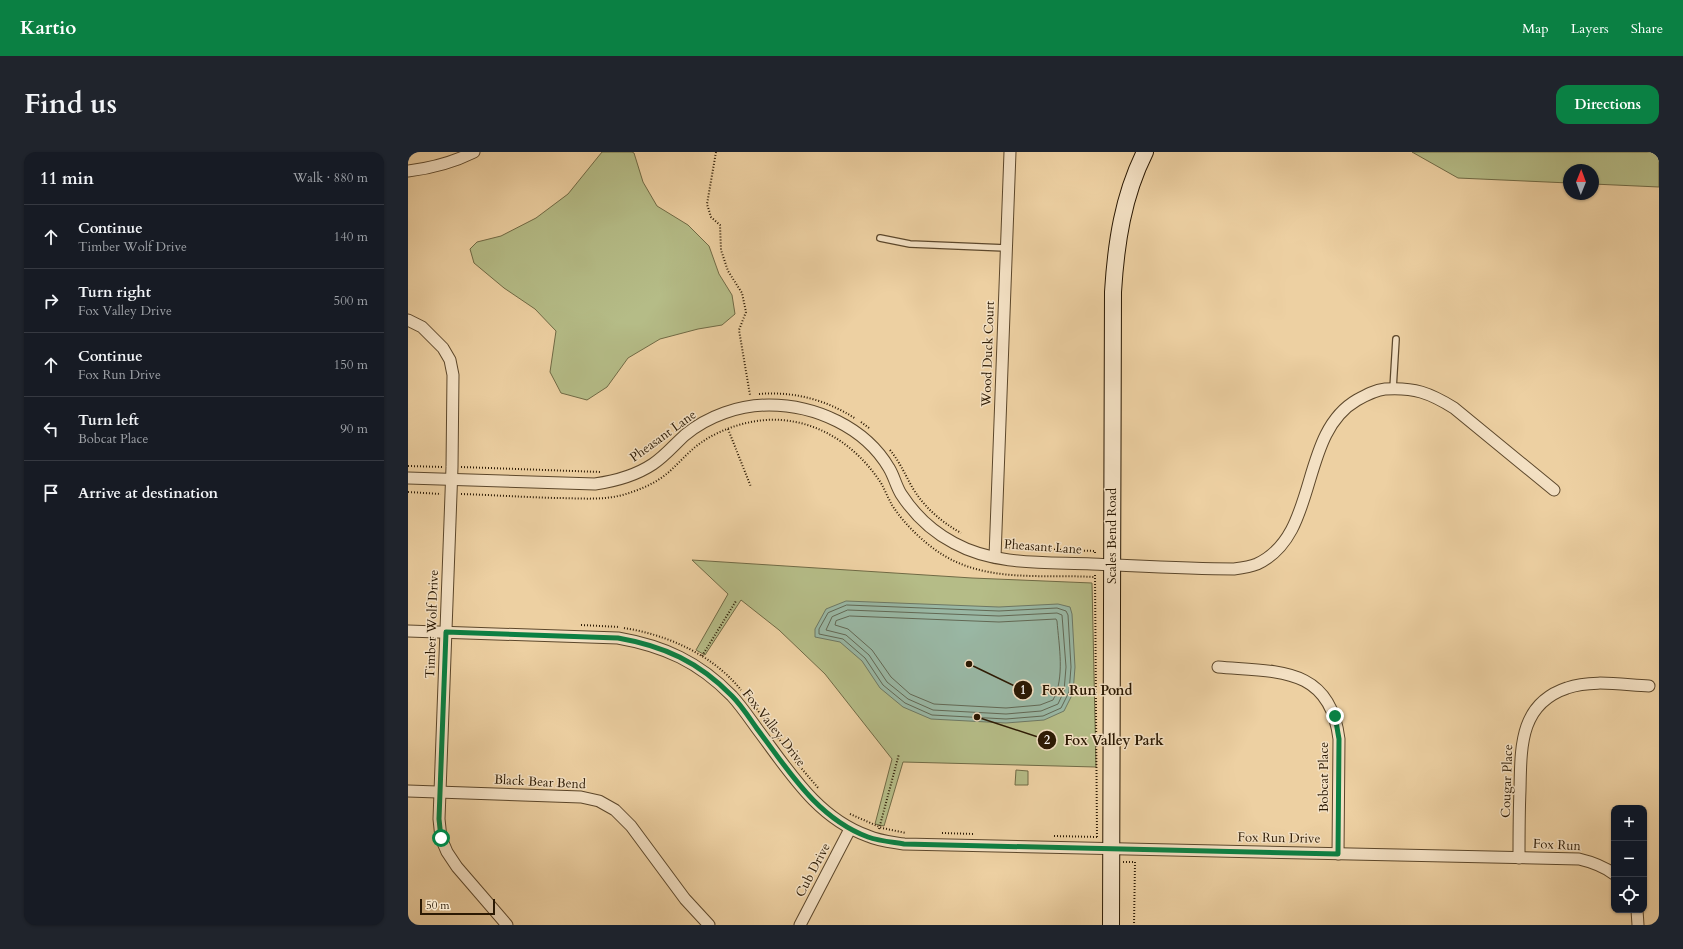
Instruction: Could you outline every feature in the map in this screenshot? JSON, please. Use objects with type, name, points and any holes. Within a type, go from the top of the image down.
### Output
[{"type":"street","points":[[408,171],[433,168],[456,161],[474,152]]},
{"type":"street","name":"Wood Duck Court","points":[[994,557],[1010,152]]},
{"type":"street","name":"Scales Bend Road","points":[[1111,925],[1113,292],[1116,255],[1121,223],[1129,191],[1145,152]]},
{"type":"street","name":"Timber Wolf Drive","points":[[408,320],[422,327],[434,337],[450,360],[453,375],[452,467],[450,479],[439,819],[441,838],[447,852],[457,867],[507,925]]},
{"type":"street","name":"Pheasant Lane","points":[[408,478],[595,484],[617,481],[652,465],[668,453],[686,435],[704,422],[723,413],[744,406],[769,405],[792,407],[816,412],[842,424],[863,438],[877,451],[889,468],[900,492],[910,508],[954,543],[973,552],[1016,561],[1112,566],[1248,567],[1267,559],[1285,540],[1293,526],[1320,448],[1334,421],[1352,403],[1367,395],[1381,390],[1413,389],[1437,398],[1454,408],[1554,490]]},
{"type":"street","name":"Fox Valley Drive","points":[[408,631],[618,638],[642,642],[673,653],[705,673],[733,697],[807,794],[829,815],[850,829],[877,839],[904,844],[1111,843]]},
{"type":"street","name":"Bobcat Place","points":[[1218,667],[1290,674],[1313,685],[1330,704],[1337,724],[1339,739],[1338,854]]},
{"type":"street","name":"Cougar Place","points":[[1519,858],[1522,745],[1526,725],[1532,715],[1547,698],[1568,687],[1583,684],[1649,686]]},
{"type":"street","name":"Black Bear Bend","points":[[408,791],[581,797],[598,801],[615,810],[630,826],[685,899],[709,925]]},
{"type":"street","name":"Cub Drive","points":[[800,925],[850,829]]},
{"type":"street","name":"Fox Run Drive","points":[[1111,843],[1338,854],[1519,858]]},
{"type":"street","name":"Fox Run","points":[[1519,858],[1579,859],[1599,865],[1611,872]]},
{"type":"street","points":[[1636,913],[1638,925]]},
{"type":"lane","points":[[880,238],[910,244],[1006,248]]},
{"type":"lane","points":[[1393,389],[1396,339]]},
{"type":"path","points":[[716,152],[707,204],[711,217],[720,225],[721,250],[728,272],[742,293],[746,312],[739,330],[750,395],[745,396]]},
{"type":"path","points":[[757,394],[787,394],[818,400],[840,410],[870,430]]},
{"type":"path","points":[[408,492],[575,498],[604,498],[625,494],[653,483],[669,472],[702,441],[745,423],[781,420],[808,425],[826,432],[850,448],[867,464],[902,518],[918,535],[943,555],[982,571],[1001,574],[1095,577]]},
{"type":"path","points":[[728,429],[750,487]]},
{"type":"path","points":[[889,449],[899,462],[911,485],[924,504],[944,523],[963,535]]},
{"type":"path","points":[[408,466],[587,472],[605,471]]},
{"type":"path","points":[[994,546],[1004,548],[1095,551]]},
{"type":"path","points":[[702,656],[736,601]]},
{"type":"path","points":[[581,625],[617,626],[646,632],[674,641],[702,656],[736,682],[744,693]]},
{"type":"path","points":[[749,698],[796,762],[823,794]]},
{"type":"path","points":[[877,839],[899,754]]},
{"type":"path","points":[[847,812],[880,828],[908,833]]},
{"type":"path","points":[[937,833],[980,834]]},
{"type":"path","points":[[1053,836],[1111,843]]},
{"type":"green space","points":[[602,152],[634,153],[643,182],[657,206],[688,225],[709,246],[719,274],[732,295],[735,314],[722,325],[698,329],[660,339],[628,358],[607,387],[587,400],[561,393],[550,372],[556,331],[535,309],[504,288],[474,263],[470,249],[477,242],[501,236],[536,218],[568,194]]},
{"type":"green space","points":[[1412,152],[1659,152],[1659,187],[1599,184],[1599,164],[1563,164],[1563,183],[1458,178]]},
{"type":"green space","points":[[692,560],[972,578],[1092,583],[1096,767],[903,762],[884,826],[875,824],[892,759],[825,674],[779,630],[741,600],[705,655],[696,650],[728,594]]},
{"type":"green space","points":[[1016,770],[1028,771],[1028,785],[1015,785]]},
{"type":"water","points":[[846,601],[999,607],[1058,604],[1070,607],[1072,614],[1075,667],[1073,693],[1064,711],[1044,720],[1006,723],[931,719],[903,707],[880,688],[862,661],[840,642],[815,637],[815,629],[826,609]]},
{"type":"place","name":"Fox Run Pond","points":[[969,664]]},
{"type":"place","name":"Fox Valley Park","points":[[977,717]]},
{"type":"route","points":[[441,838],[439,819],[446,632],[618,638],[642,642],[673,653],[705,673],[733,697],[802,788],[817,805],[829,815],[850,829],[868,837],[904,844],[1338,854],[1339,739],[1335,716]]}]
